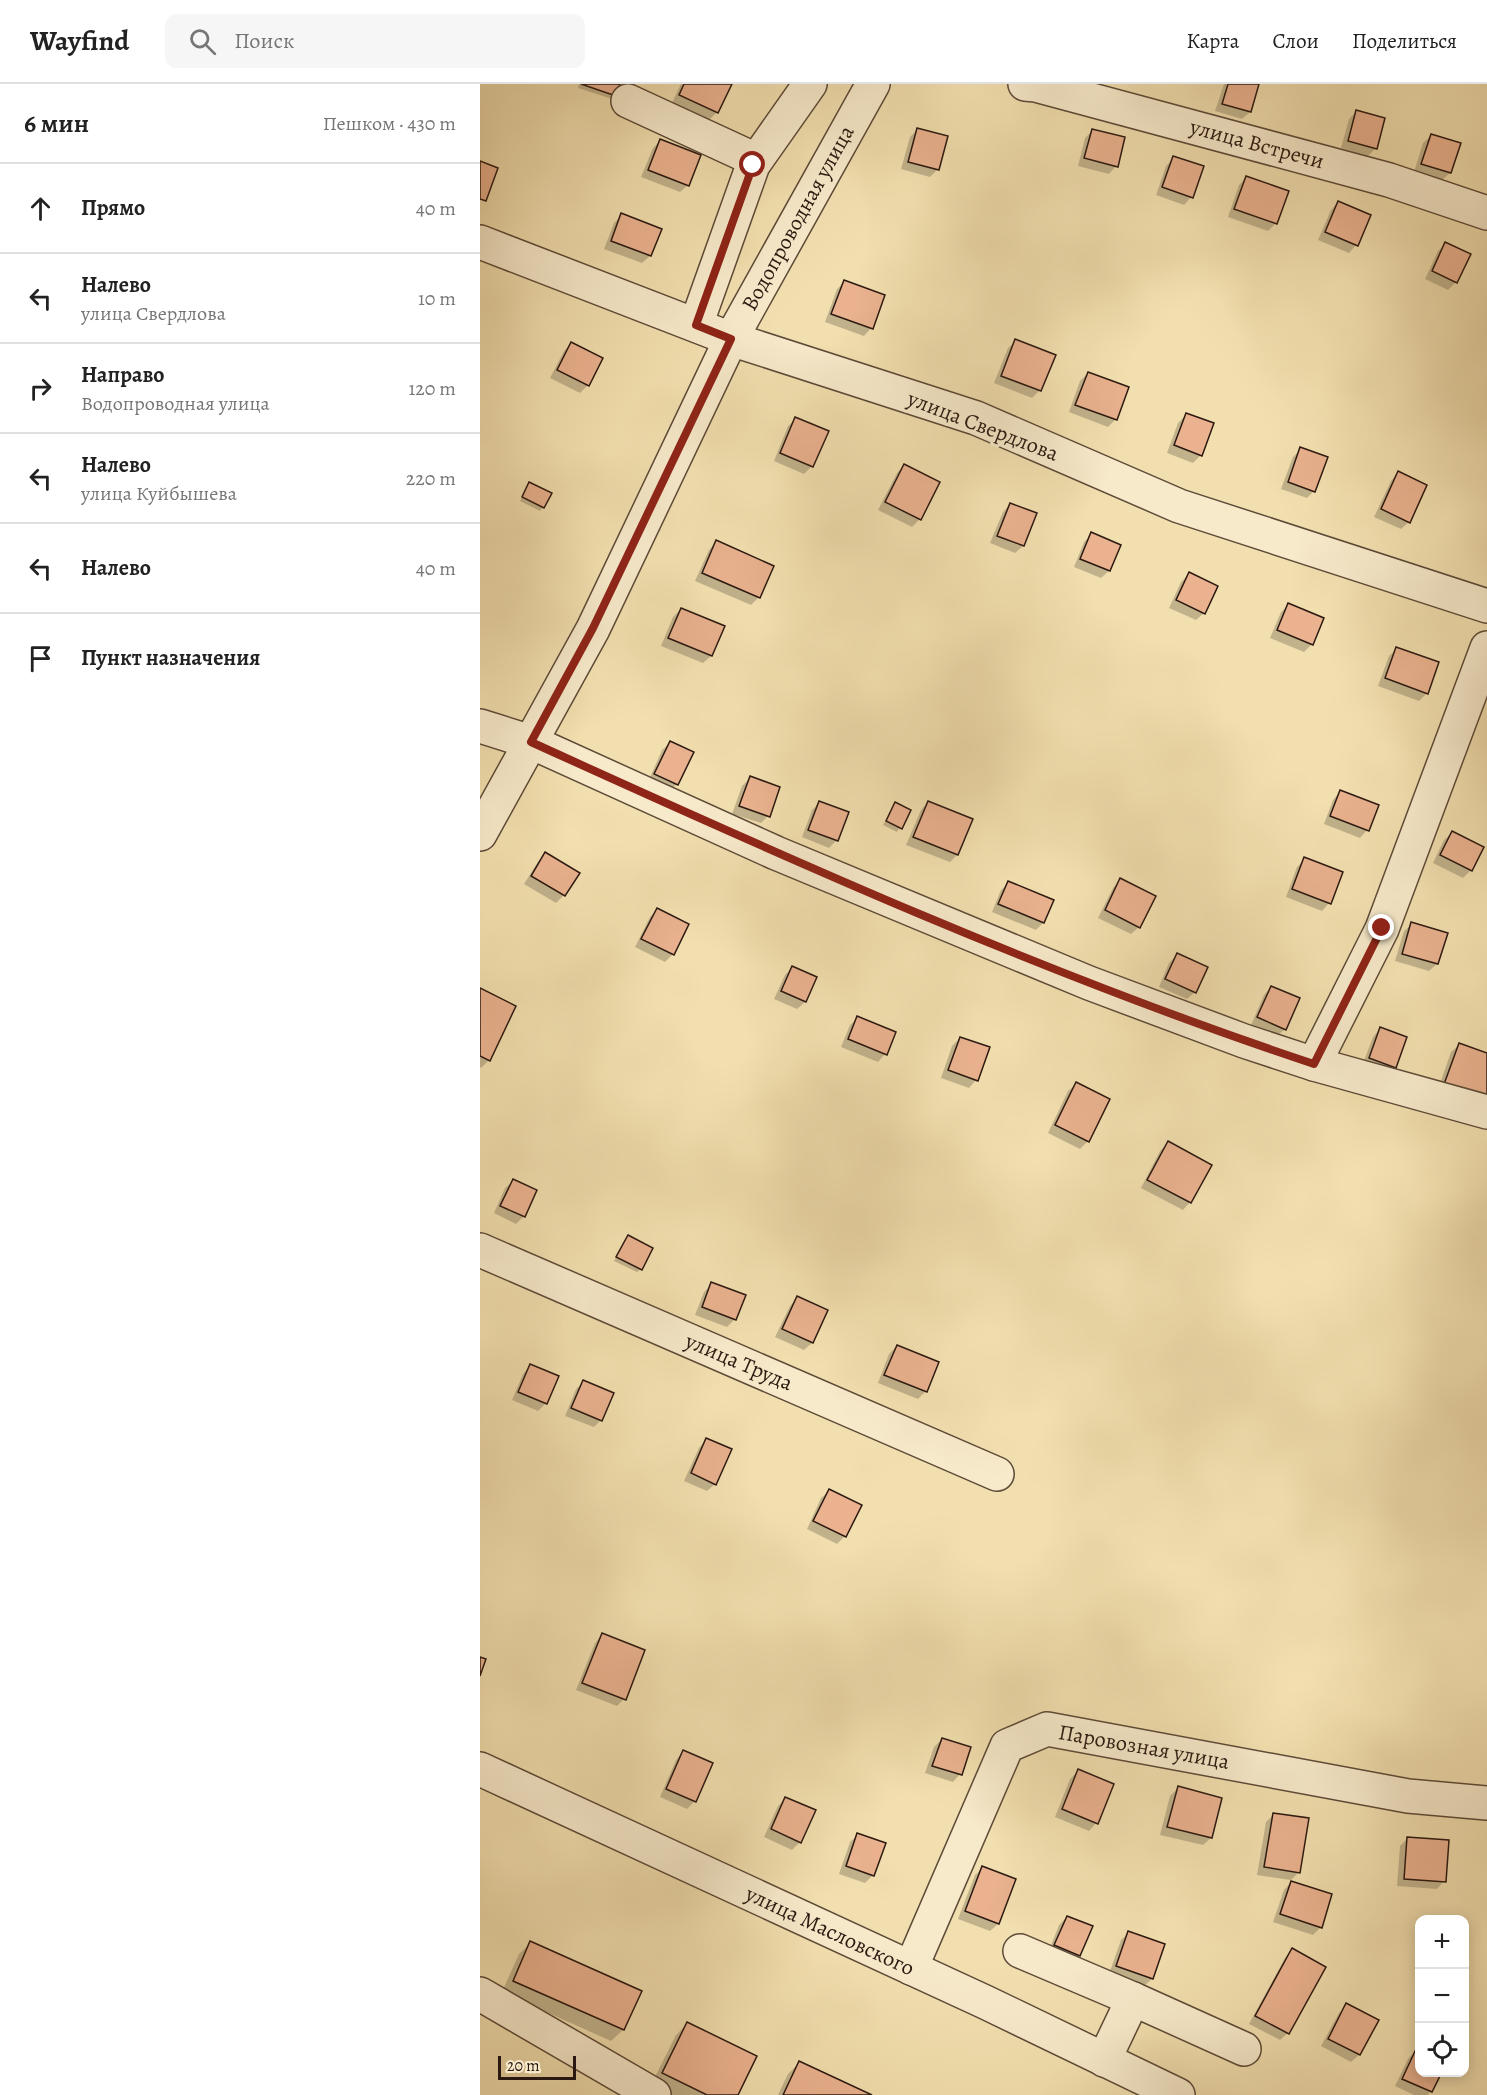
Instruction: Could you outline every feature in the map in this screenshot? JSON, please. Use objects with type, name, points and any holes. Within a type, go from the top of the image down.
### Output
[{"type":"street","points":[[696,325],[756,160],[810,84]]},
{"type":"street","name":"Водопроводная улица","points":[[480,834],[593,628],[731,339],[873,84]]},
{"type":"street","name":"улица Встречи","points":[[1025,84],[1036,85],[1389,180],[1487,213]]},
{"type":"street","points":[[628,101],[756,160]]},
{"type":"street","name":"улица Свердлова","points":[[480,242],[731,339],[976,418],[1179,506],[1487,606]]},
{"type":"street","points":[[1314,1064],[1382,928],[1487,648]]},
{"type":"street","points":[[480,726],[531,742],[776,853],[1067,974],[1244,1041],[1314,1064],[1487,1112]]},
{"type":"street","name":"улица Труда","points":[[480,1250],[997,1474]]},
{"type":"street","name":"Паровозная улица","points":[[911,1968],[1007,1746],[1047,1729],[1408,1796],[1487,1803]]},
{"type":"street","name":"улица Масловского","points":[[480,1770],[911,1968],[1178,2095]]},
{"type":"street","points":[[1020,1951],[1244,2049]]},
{"type":"street","points":[[480,1994],[654,2095]]},
{"type":"street","points":[[1104,2060],[1133,1999]]},
{"type":"building","points":[[581,84],[620,84],[616,96]]},
{"type":"building","points":[[684,84],[732,84],[718,113],[679,95]]},
{"type":"building","points":[[1228,84],[1259,84],[1251,112],[1222,104]]},
{"type":"building","points":[[1356,110],[1385,118],[1377,149],[1348,141]]},
{"type":"building","points":[[917,128],[948,136],[939,170],[908,162]]},
{"type":"building","points":[[1092,129],[1125,137],[1118,167],[1084,158]]},
{"type":"building","points":[[1431,134],[1461,143],[1451,173],[1421,164]]},
{"type":"building","points":[[660,139],[701,155],[689,186],[648,170]]},
{"type":"building","points":[[1173,156],[1204,166],[1193,198],[1162,187]]},
{"type":"building","points":[[480,161],[498,168],[486,201],[480,199]]},
{"type":"building","points":[[1246,176],[1289,191],[1277,224],[1234,209]]},
{"type":"building","points":[[1338,201],[1371,215],[1358,246],[1325,232]]},
{"type":"building","points":[[621,213],[662,229],[651,256],[611,241]]},
{"type":"building","points":[[1445,242],[1471,254],[1457,283],[1432,271]]},
{"type":"building","points":[[844,280],[885,295],[873,329],[831,314]]},
{"type":"building","points":[[1015,339],[1056,355],[1041,391],[1001,376]]},
{"type":"building","points":[[571,342],[603,358],[589,386],[557,370]]},
{"type":"building","points":[[1088,372],[1129,387],[1117,420],[1075,405]]},
{"type":"building","points":[[1186,413],[1214,423],[1202,456],[1174,445]]},
{"type":"building","points":[[795,417],[829,431],[813,467],[780,453]]},
{"type":"building","points":[[1300,447],[1328,457],[1315,492],[1288,482]]},
{"type":"building","points":[[904,464],[940,482],[921,520],[885,502]]},
{"type":"building","points":[[1398,471],[1427,485],[1410,523],[1381,509]]},
{"type":"building","points":[[529,482],[552,493],[544,508],[522,497]]},
{"type":"building","points":[[1010,503],[1037,513],[1024,546],[997,536]]},
{"type":"building","points":[[1091,532],[1121,545],[1110,571],[1080,559]]},
{"type":"building","points":[[716,540],[774,566],[760,598],[702,573]]},
{"type":"building","points":[[1189,572],[1218,586],[1205,614],[1176,600]]},
{"type":"building","points":[[1288,603],[1324,618],[1313,645],[1277,630]]},
{"type":"building","points":[[681,608],[725,626],[712,656],[668,638]]},
{"type":"building","points":[[1396,647],[1439,662],[1428,694],[1385,678]]},
{"type":"building","points":[[670,741],[694,752],[678,785],[654,774]]},
{"type":"building","points":[[750,776],[780,787],[770,817],[739,806]]},
{"type":"building","points":[[1340,790],[1379,805],[1369,831],[1330,816]]},
{"type":"building","points":[[819,801],[849,812],[838,841],[808,830]]},
{"type":"building","points":[[928,801],[973,819],[958,855],[913,837]]},
{"type":"building","points":[[895,802],[911,810],[902,829],[886,821]]},
{"type":"building","points":[[1452,831],[1484,847],[1472,871],[1440,855]]},
{"type":"building","points":[[545,852],[580,873],[565,896],[531,876]]},
{"type":"building","points":[[1304,857],[1343,872],[1331,904],[1292,889]]},
{"type":"building","points":[[1120,878],[1156,896],[1140,928],[1105,910]]},
{"type":"building","points":[[1008,881],[1054,900],[1044,923],[998,904]]},
{"type":"building","points":[[657,908],[689,924],[674,955],[641,939]]},
{"type":"building","points":[[1411,922],[1448,933],[1438,964],[1402,954]]},
{"type":"building","points":[[1177,953],[1208,967],[1196,993],[1165,979]]},
{"type":"building","points":[[792,966],[817,977],[806,1002],[781,991]]},
{"type":"building","points":[[1271,986],[1300,998],[1286,1030],[1257,1017]]},
{"type":"building","points":[[480,988],[516,1006],[490,1061],[480,1056]]},
{"type":"building","points":[[857,1016],[896,1032],[887,1055],[848,1039]]},
{"type":"building","points":[[1380,1027],[1407,1037],[1396,1068],[1369,1058]]},
{"type":"building","points":[[960,1037],[990,1047],[978,1081],[948,1070]]},
{"type":"building","points":[[1459,1043],[1487,1053],[1487,1098],[1443,1087]]},
{"type":"building","points":[[1076,1082],[1110,1099],[1089,1142],[1055,1125]]},
{"type":"building","points":[[1168,1141],[1212,1165],[1191,1203],[1147,1180]]},
{"type":"building","points":[[513,1179],[537,1190],[525,1217],[500,1206]]},
{"type":"building","points":[[628,1235],[653,1248],[642,1270],[616,1257]]},
{"type":"building","points":[[711,1282],[746,1295],[736,1320],[702,1307]]},
{"type":"building","points":[[797,1296],[828,1310],[813,1343],[782,1329]]},
{"type":"building","points":[[897,1345],[939,1362],[927,1392],[884,1375]]},
{"type":"building","points":[[530,1364],[559,1376],[547,1404],[518,1392]]},
{"type":"building","points":[[583,1380],[614,1393],[602,1421],[571,1408]]},
{"type":"building","points":[[706,1438],[732,1449],[716,1485],[691,1473]]},
{"type":"building","points":[[829,1489],[862,1505],[846,1537],[813,1521]]},
{"type":"building","points":[[602,1633],[645,1650],[626,1700],[582,1683]]},
{"type":"building","points":[[480,1657],[486,1659],[480,1676]]},
{"type":"building","points":[[942,1738],[971,1747],[962,1775],[932,1766]]},
{"type":"building","points":[[683,1750],[713,1763],[696,1802],[666,1789]]},
{"type":"building","points":[[1078,1769],[1114,1784],[1098,1824],[1062,1809]]},
{"type":"building","points":[[1178,1786],[1222,1798],[1212,1838],[1167,1827]]},
{"type":"building","points":[[785,1797],[816,1810],[801,1843],[771,1829]]},
{"type":"building","points":[[1273,1813],[1309,1818],[1300,1873],[1264,1867]]},
{"type":"building","points":[[857,1833],[886,1843],[874,1876],[846,1866]]},
{"type":"building","points":[[1407,1837],[1449,1840],[1446,1882],[1404,1879]]},
{"type":"building","points":[[982,1866],[1016,1879],[999,1924],[965,1911]]},
{"type":"building","points":[[1291,1881],[1332,1894],[1322,1928],[1280,1914]]},
{"type":"building","points":[[1067,1916],[1093,1926],[1080,1956],[1054,1945]]},
{"type":"building","points":[[1128,1931],[1165,1944],[1153,1979],[1116,1966]]},
{"type":"building","points":[[530,1941],[642,1991],[624,2030],[513,1981]]},
{"type":"building","points":[[1292,1948],[1326,1967],[1289,2034],[1255,2016]]},
{"type":"building","points":[[1346,2003],[1379,2020],[1360,2055],[1328,2039]]},
{"type":"building","points":[[687,2022],[757,2056],[738,2095],[707,2095],[662,2073]]},
{"type":"building","points":[[1415,2051],[1415,2077],[1440,2077],[1432,2092],[1402,2079]]},
{"type":"building","points":[[799,2061],[872,2095],[783,2095]]},
{"type":"route","points":[[753,165],[696,325],[731,339],[593,628],[531,742],[776,853],[1089,983],[1244,1041],[1314,1064],[1382,928]]}]
